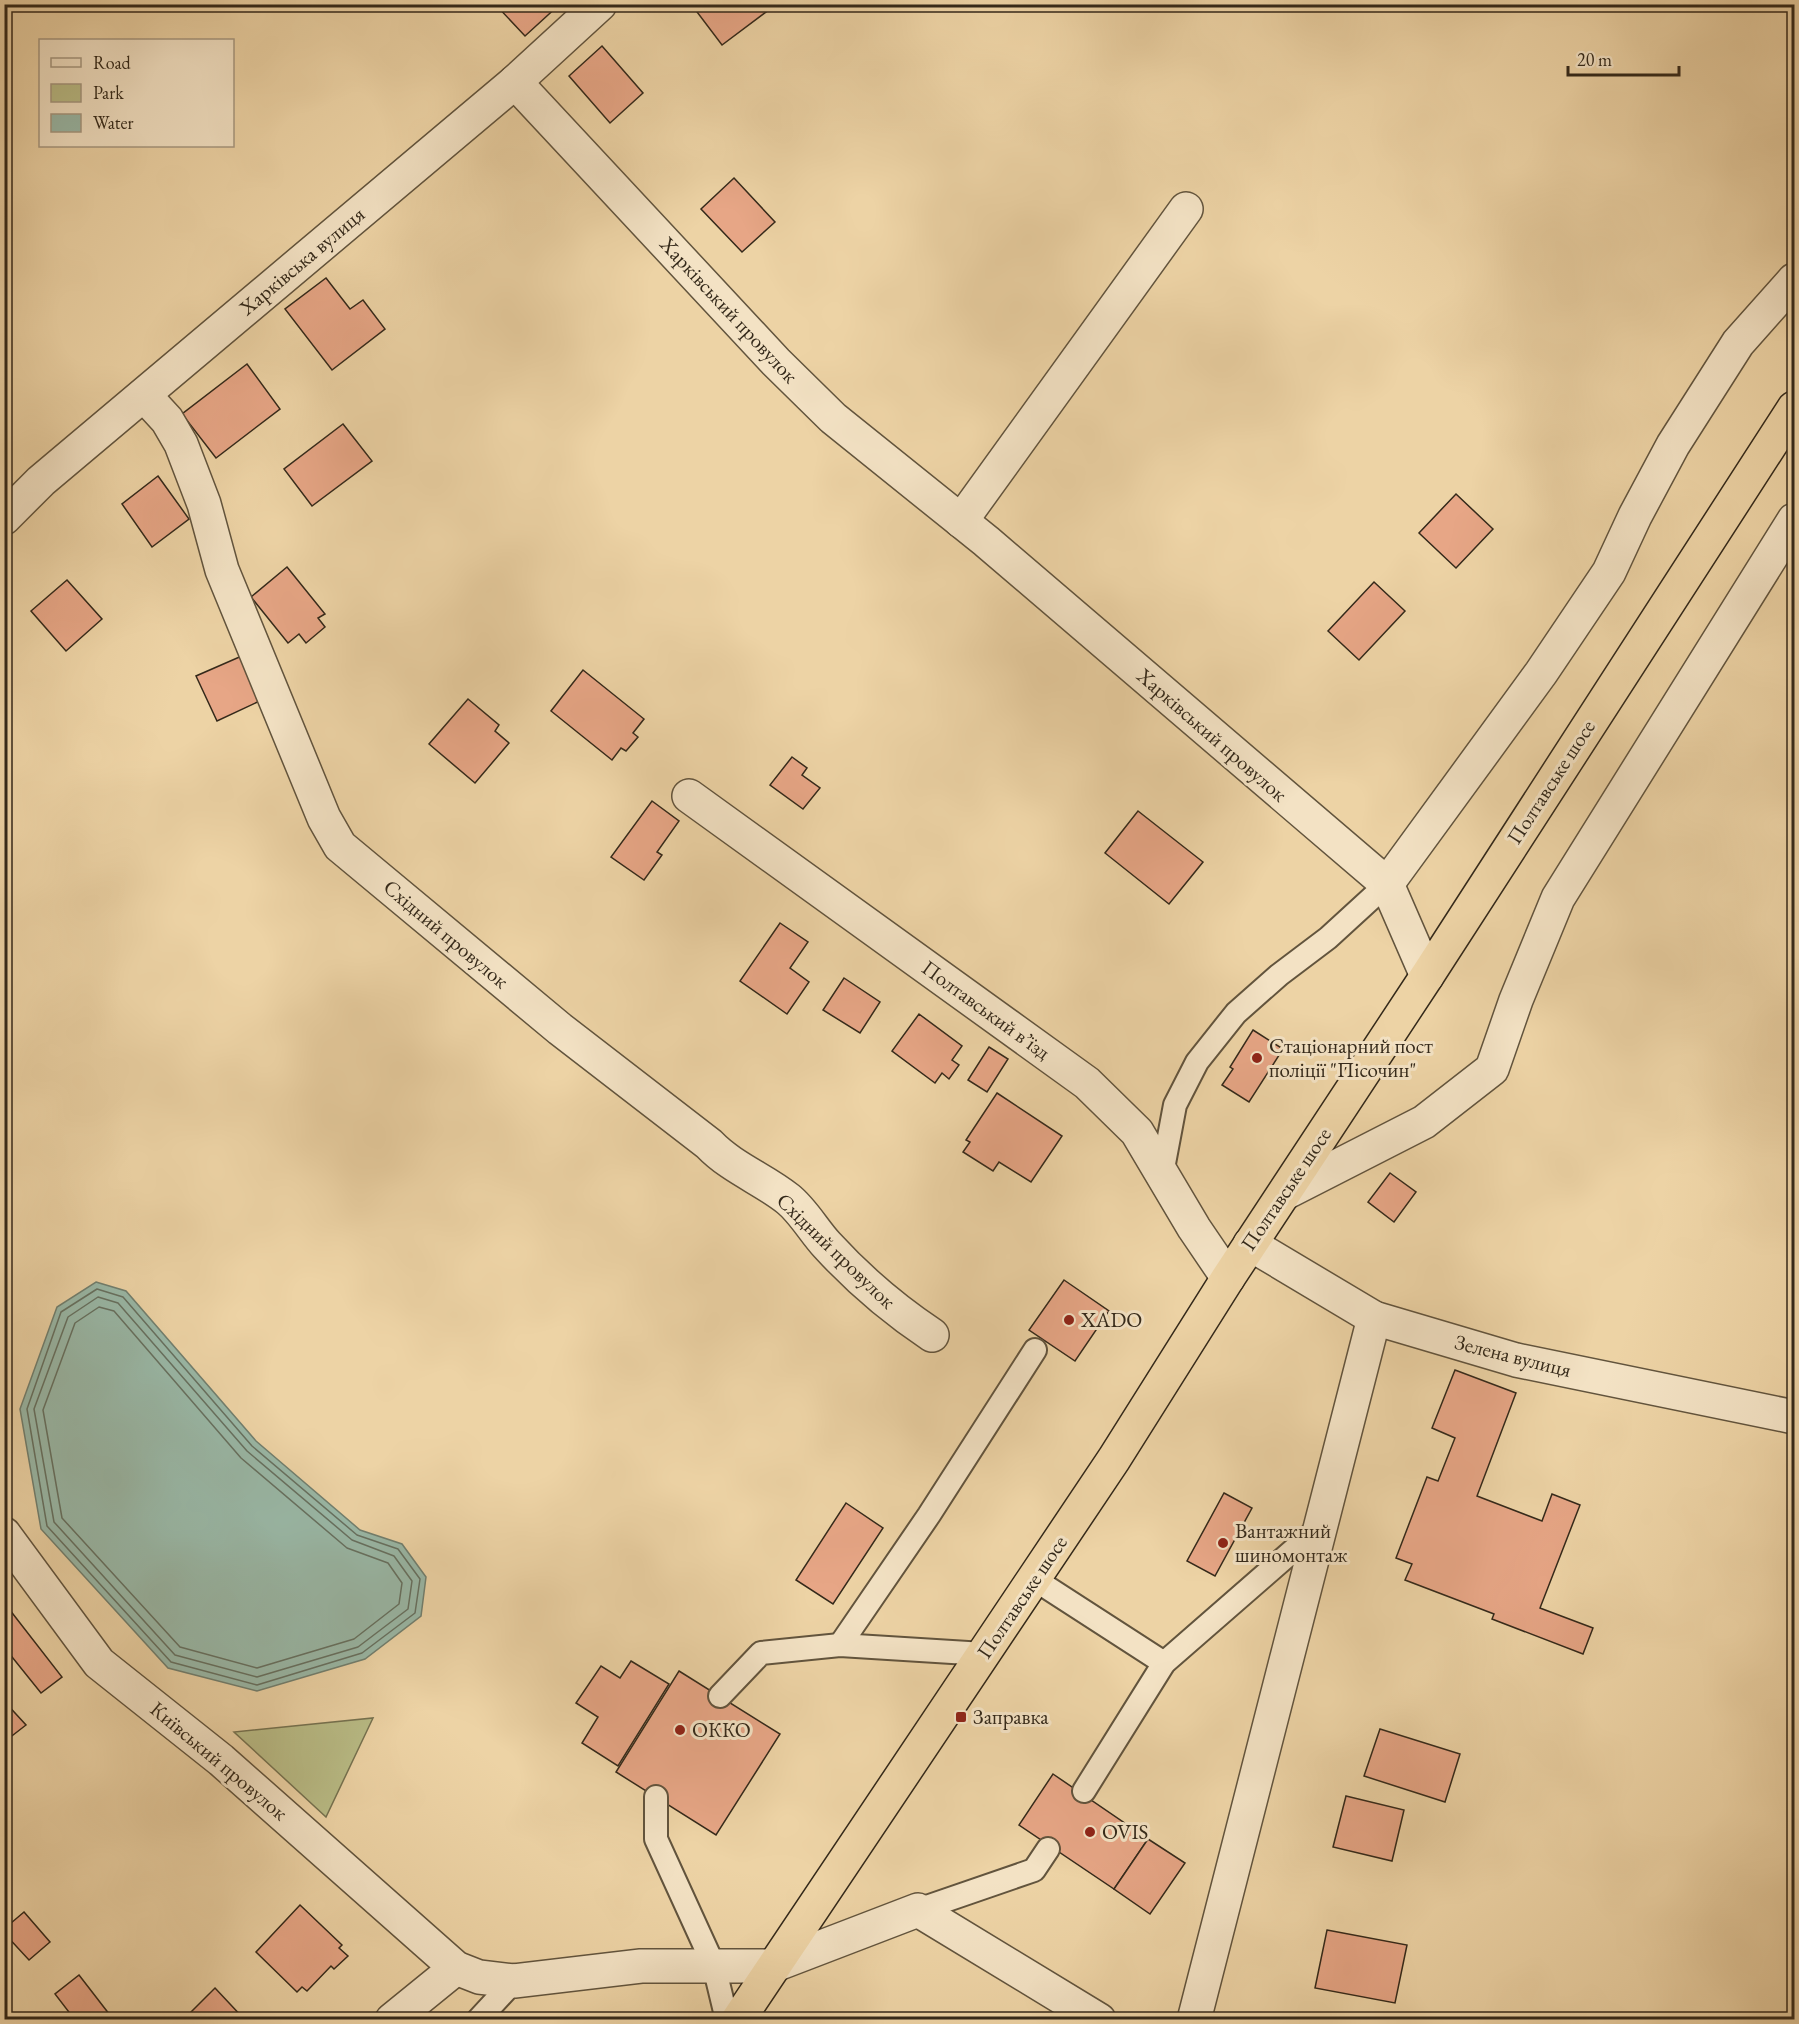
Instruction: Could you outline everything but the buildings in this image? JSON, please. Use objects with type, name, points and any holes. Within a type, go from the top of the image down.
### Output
[{"type":"highway","name":"Полтавське шосе","points":[[738,2019],[1114,1459],[1228,1278],[1427,976],[1794,408]]},
{"type":"street","name":"Харківська вулиця","points":[[4,518],[41,482],[515,82],[600,4]]},
{"type":"street","name":"Харківський провулок","points":[[515,82],[776,362],[833,418],[961,521],[1387,884],[1427,976]]},
{"type":"street","points":[[961,521],[1186,209]]},
{"type":"street","points":[[1387,884],[1541,673],[1610,572],[1635,516],[1673,445],[1738,343],[1794,280]]},
{"type":"street","name":"Східний провулок","points":[[144,395],[167,420],[181,444],[204,504],[222,570],[324,818],[340,846],[560,1029],[709,1144],[724,1159],[790,1200],[813,1230],[858,1279],[932,1335]]},
{"type":"street","points":[[1285,1192],[1424,1122],[1492,1069],[1516,1000],[1558,898],[1794,520]]},
{"type":"street","name":"Полтавський в’їзд","points":[[689,796],[1087,1083],[1137,1132],[1228,1278]]},
{"type":"street","name":"Зелена вулиця","points":[[1250,1244],[1374,1318],[1516,1360],[1794,1417]]},
{"type":"street","points":[[1194,2019],[1374,1318]]},
{"type":"street","name":"Київський провулок","points":[[9,1549],[99,1663],[221,1760],[456,1968]]},
{"type":"street","points":[[392,2019],[456,1968],[479,1977],[514,1981],[641,1966],[772,1966],[918,1910],[1099,2019]]},
{"type":"lane","points":[[1162,1174],[1174,1105],[1197,1062],[1236,1013],[1278,975],[1328,938],[1387,884]]},
{"type":"lane","points":[[840,1645],[929,1515],[1035,1350]]},
{"type":"lane","points":[[1084,1791],[1164,1663],[1320,1527]]},
{"type":"lane","points":[[1034,1579],[1164,1663]]},
{"type":"lane","points":[[720,1696],[761,1653],[840,1645],[984,1654]]},
{"type":"lane","points":[[656,1797],[656,1839],[714,1966],[727,2019]]},
{"type":"lane","points":[[918,1910],[1034,1870],[1048,1849]]},
{"type":"lane","points":[[478,2019],[514,1981]]},
{"type":"green space","points":[[373,1718],[326,1817],[234,1732]]},
{"type":"water","points":[[96,1282],[126,1291],[256,1441],[360,1530],[402,1544],[426,1577],[421,1616],[365,1659],[257,1691],[168,1668],[41,1529],[20,1409],[57,1307]]},
{"type":"place","name":"Стаціонарний пост поліції \"Пісочин\"","points":[[1257,1058]]},
{"type":"place","name":"XADO","points":[[1069,1320]]},
{"type":"place","name":"Вантажний шиномонтаж","points":[[1223,1543]]},
{"type":"place","name":"Заправка","points":[[961,1717]]},
{"type":"place","name":"ОККО","points":[[680,1730]]},
{"type":"place","name":"OVIS","points":[[1090,1832]]}]
